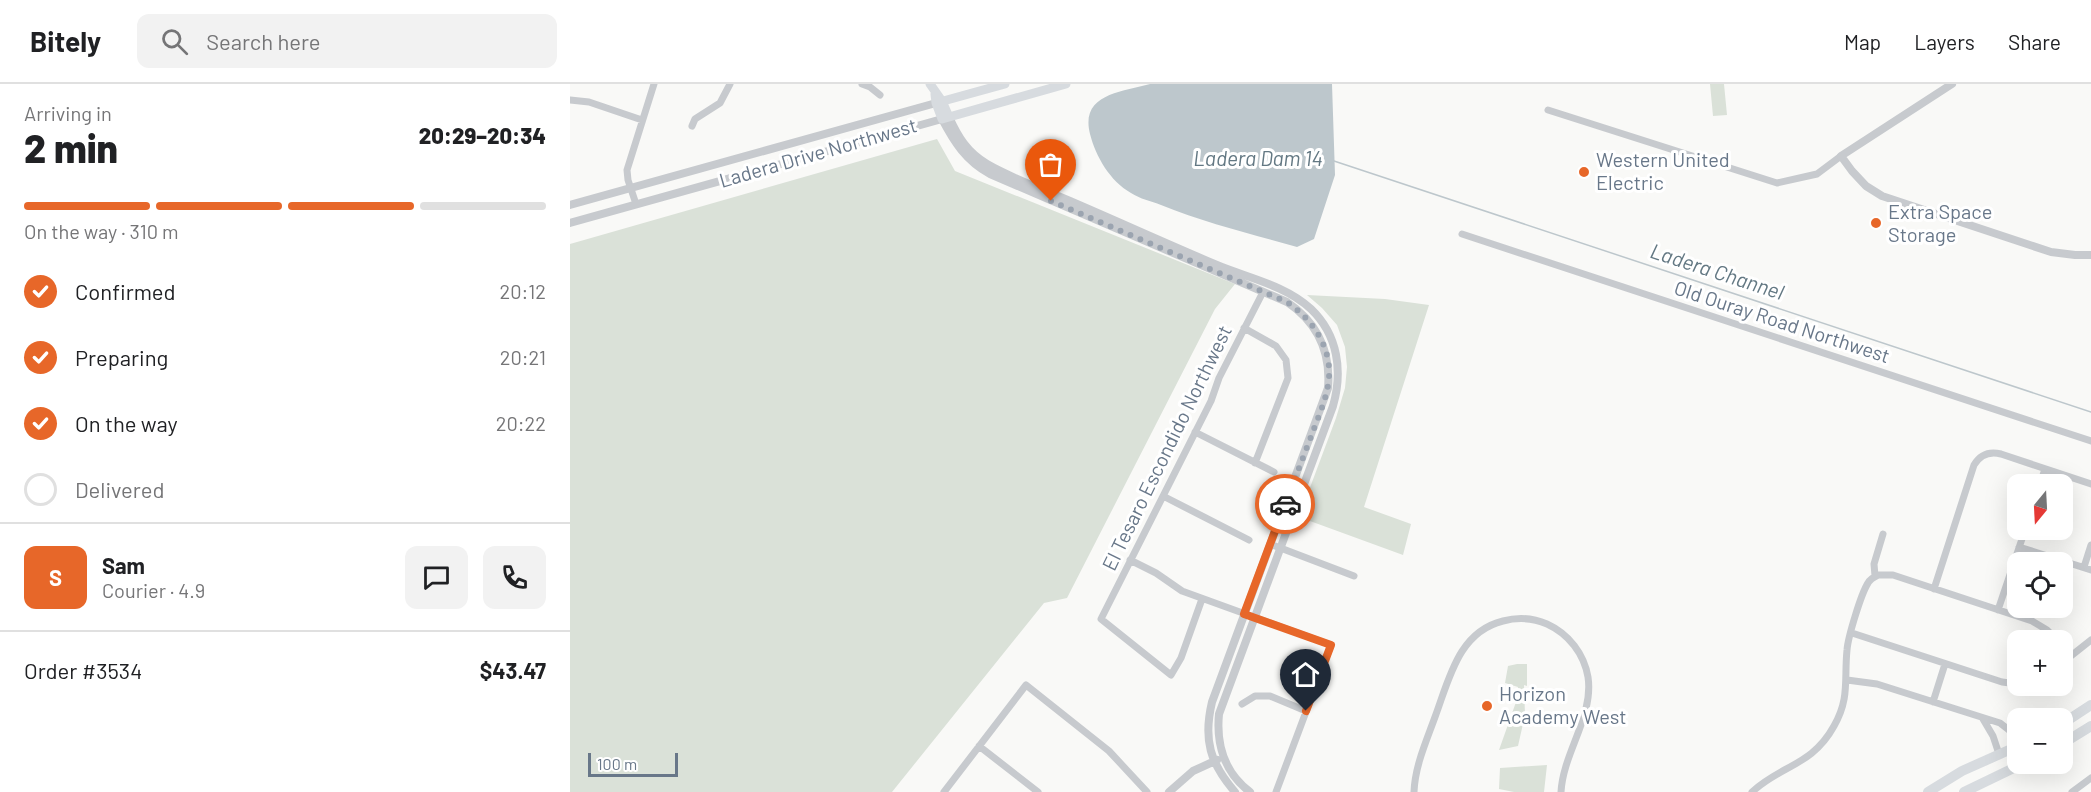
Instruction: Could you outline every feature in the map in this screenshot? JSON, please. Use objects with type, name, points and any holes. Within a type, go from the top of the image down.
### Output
[{"type":"main road","points":[[930,84],[945,118]]},
{"type":"main road","name":"Ladera Drive Northwest","points":[[938,100],[1005,84]]},
{"type":"main road","name":"Ladera Drive Northwest","points":[[945,118],[1065,84]]},
{"type":"main road","points":[[2073,717],[2091,705]]},
{"type":"main road","points":[[2073,737],[2091,726]]},
{"type":"main road","points":[[1928,792],[2007,750]]},
{"type":"main road","points":[[1964,792],[2007,771]]},
{"type":"main road","points":[[1936,792],[1947,780]]},
{"type":"street","points":[[636,204],[627,170],[654,84]]},
{"type":"street","points":[[692,126],[695,119],[720,103],[730,84]]},
{"type":"street","points":[[862,84],[880,95]]},
{"type":"street","points":[[1548,110],[1777,183],[1817,174],[1952,84]]},
{"type":"street","points":[[570,100],[589,102],[642,120]]},
{"type":"street","name":"Ladera Drive Northwest","points":[[570,205],[938,100]]},
{"type":"street","points":[[945,118],[961,151],[974,164],[990,174],[1287,302],[1312,324],[1324,347],[1329,373],[1324,400],[1210,711],[1208,738],[1214,762],[1235,792]]},
{"type":"street","points":[[945,118],[967,149],[987,164],[1290,294],[1312,310],[1328,332],[1337,356],[1338,384],[1333,406],[1219,714],[1219,739],[1223,758],[1237,781],[1250,792]]},
{"type":"street","name":"Ladera Drive Northwest","points":[[570,223],[945,118]]},
{"type":"street","points":[[1841,156],[1866,186],[1882,196],[2051,252],[2091,255]]},
{"type":"street","name":"Old Ouray Road Northwest","points":[[1462,234],[2091,441]]},
{"type":"street","name":"El Tesaro Escondido Northwest","points":[[1202,599],[1181,658],[1171,675],[1101,619],[1263,292]]},
{"type":"street","points":[[1244,328],[1276,346],[1286,360],[1288,378],[1256,463]]},
{"type":"street","points":[[1195,432],[1274,472]]},
{"type":"street","points":[[1934,589],[1974,465],[1983,456],[1997,453],[2091,484]]},
{"type":"street","points":[[2043,474],[2045,469]]},
{"type":"street","points":[[1163,496],[1250,540]]},
{"type":"street","points":[[1875,576],[1874,564],[1883,534]]},
{"type":"street","points":[[1998,610],[2021,540]]},
{"type":"street","points":[[1270,544],[1354,576]]},
{"type":"street","points":[[2019,547],[2087,568],[2091,545]]},
{"type":"street","points":[[1130,560],[1156,573],[1182,591],[1331,645],[1276,792]]},
{"type":"street","points":[[1752,792],[1806,759],[1823,742],[1835,725],[1842,709],[1847,680],[1847,650],[1867,585],[1875,576],[1890,574],[2038,624],[2047,630]]},
{"type":"street","points":[[1414,792],[1420,759],[1455,664],[1467,644],[1484,628],[1506,620],[1521,618],[1544,623],[1564,634],[1583,659],[1588,682],[1586,705],[1563,776],[1561,792]]},
{"type":"street","points":[[1852,633],[2007,683]]},
{"type":"street","points":[[2073,654],[2091,640]]},
{"type":"street","points":[[1933,702],[1945,664]]},
{"type":"street","points":[[1847,680],[1876,684],[2000,723],[2007,728]]},
{"type":"street","points":[[944,792],[1026,685],[1109,751],[1147,792]]},
{"type":"street","points":[[1242,704],[1255,696],[1270,696],[1306,711]]},
{"type":"street","points":[[1983,719],[1993,736],[1999,754]]},
{"type":"street","points":[[979,746],[1038,792]]},
{"type":"street","points":[[1169,792],[1193,771],[1223,758]]},
{"type":"street","points":[[2072,792],[2091,778]]},
{"type":"shaded area","points":[[1710,84],[1724,84],[1727,115],[1713,116]]},
{"type":"shaded area","points":[[937,139],[955,171],[1235,284],[1215,309],[1067,598],[1044,603],[892,792],[570,792],[570,244]]},
{"type":"shaded area","points":[[1307,295],[1385,299],[1429,305],[1364,507],[1411,524],[1403,555],[1299,517],[1336,418],[1345,388],[1347,367],[1345,347],[1337,325]]},
{"type":"shaded area","points":[[1527,664],[1527,686],[1524,685],[1525,715],[1518,746],[1499,750],[1516,702],[1518,687],[1505,683],[1508,666]]},
{"type":"shaded area","points":[[1547,765],[1544,792],[1514,792],[1499,789],[1500,768]]},
{"type":"water","name":"Ladera Dam 14","points":[[1150,84],[1332,84],[1335,175],[1314,239],[1297,247],[1194,217],[1142,198],[1123,188],[1105,168],[1093,143],[1089,121],[1091,110],[1105,97]]},
{"type":"waterway","name":"Ladera Channel","points":[[1334,161],[2091,412]]},
{"type":"way so far","points":[[1051,201],[1287,302],[1312,324],[1320,336],[1328,359],[1328,387],[1285,504]]},
{"type":"place","name":"Western United Electric","points":[[1584,172]]},
{"type":"place","name":"Extra Space Storage","points":[[1876,223]]},
{"type":"place","name":"Horizon Academy West","points":[[1487,706]]},
{"type":"route","points":[[1285,504],[1244,614],[1331,645],[1306,711]]}]
